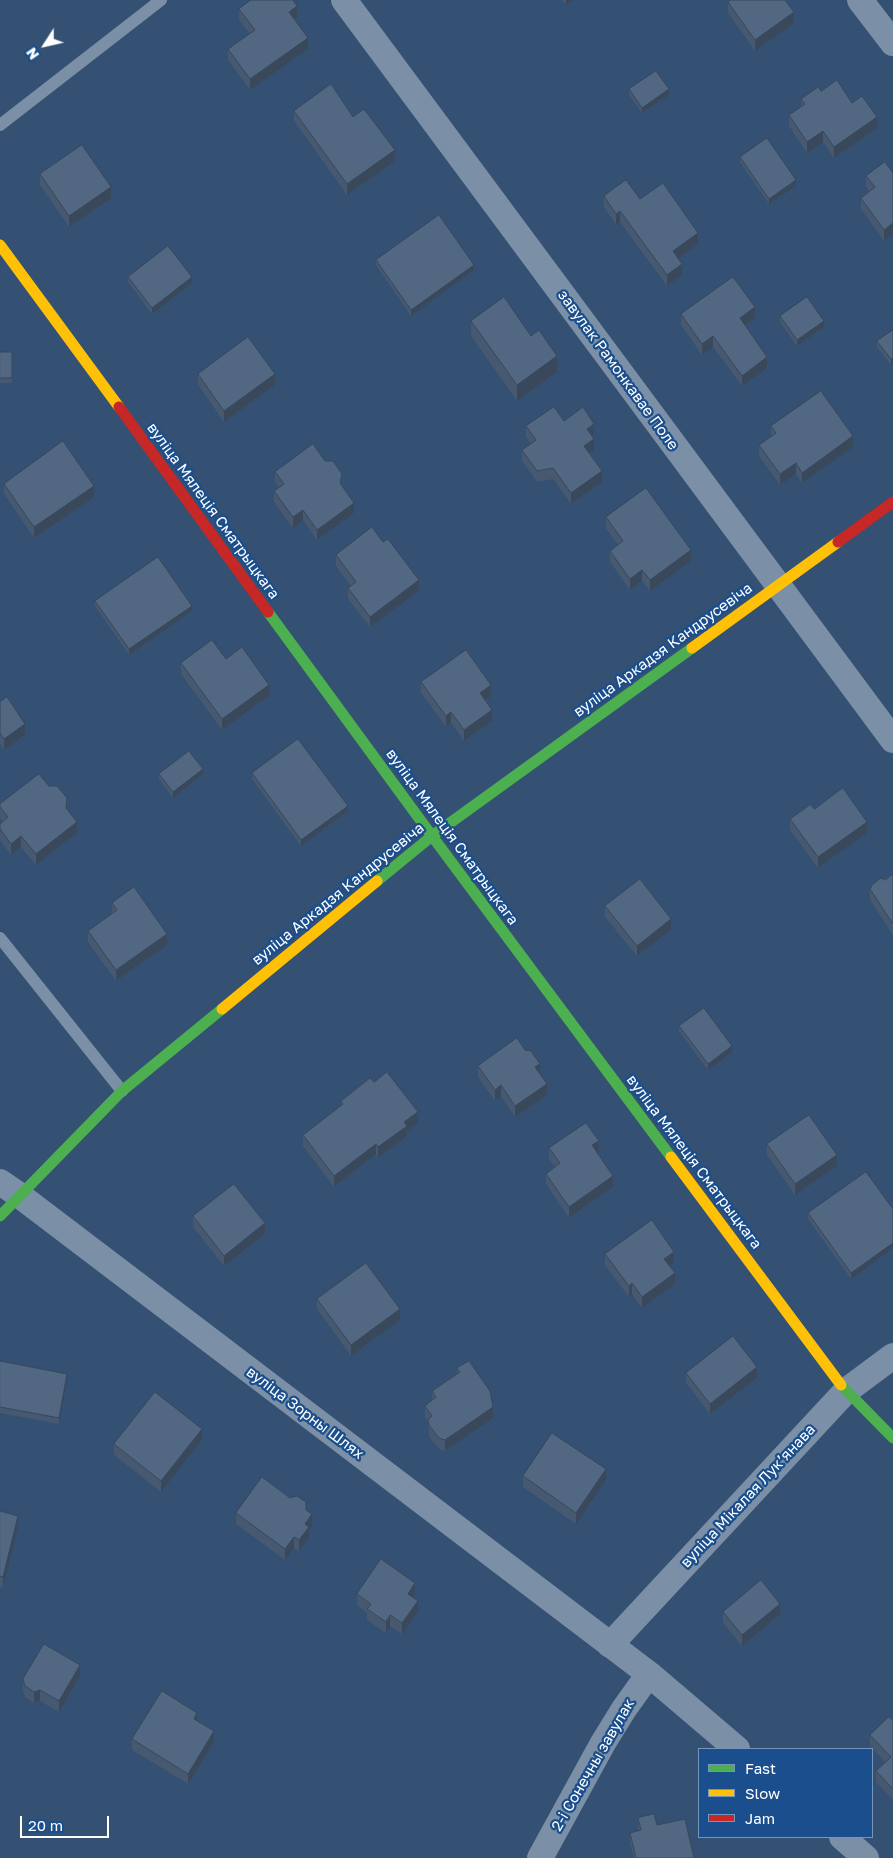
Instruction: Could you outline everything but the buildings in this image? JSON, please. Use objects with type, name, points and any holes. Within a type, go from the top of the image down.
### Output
[{"type":"street","name":"завулак Рамонкавае Поле","points":[[344,0],[893,740]]},
{"type":"street","points":[[860,0],[893,44]]},
{"type":"street","name":"вуліца Мялеція Сматрыцкага","points":[[0,245],[432,836],[846,1391],[893,1438]]},
{"type":"street","name":"вуліца Аркадзя Кандрусевіча","points":[[0,1216],[10,1188],[122,1091],[432,836],[893,502]]},
{"type":"street","name":"вуліца Зорны Шлях","points":[[10,1188],[649,1674],[737,1748]]},
{"type":"street","name":"вуліца Мікалая Лукʼянава","points":[[610,1645],[846,1391],[893,1356]]},
{"type":"street","name":"2-і Сонечны завулак","points":[[540,1858],[603,1743],[649,1674]]},
{"type":"street","points":[[843,1838],[866,1858]]},
{"type":"lane","points":[[0,125],[161,0]]},
{"type":"lane","points":[[0,938],[122,1091]]},
{"type":"traffic: fast","points":[[268,612],[671,1157]]},
{"type":"traffic: fast","points":[[377,881],[432,836],[692,648]]},
{"type":"traffic: fast","points":[[0,1216],[122,1091],[222,1009]]},
{"type":"traffic: fast","points":[[841,1385],[893,1438]]},
{"type":"traffic: slow","points":[[0,245],[119,407]]},
{"type":"traffic: slow","points":[[692,648],[838,542]]},
{"type":"traffic: slow","points":[[222,1009],[377,881]]},
{"type":"traffic: slow","points":[[671,1157],[841,1385]]},
{"type":"traffic: jam","points":[[119,407],[268,612]]},
{"type":"traffic: jam","points":[[838,542],[893,502]]}]
